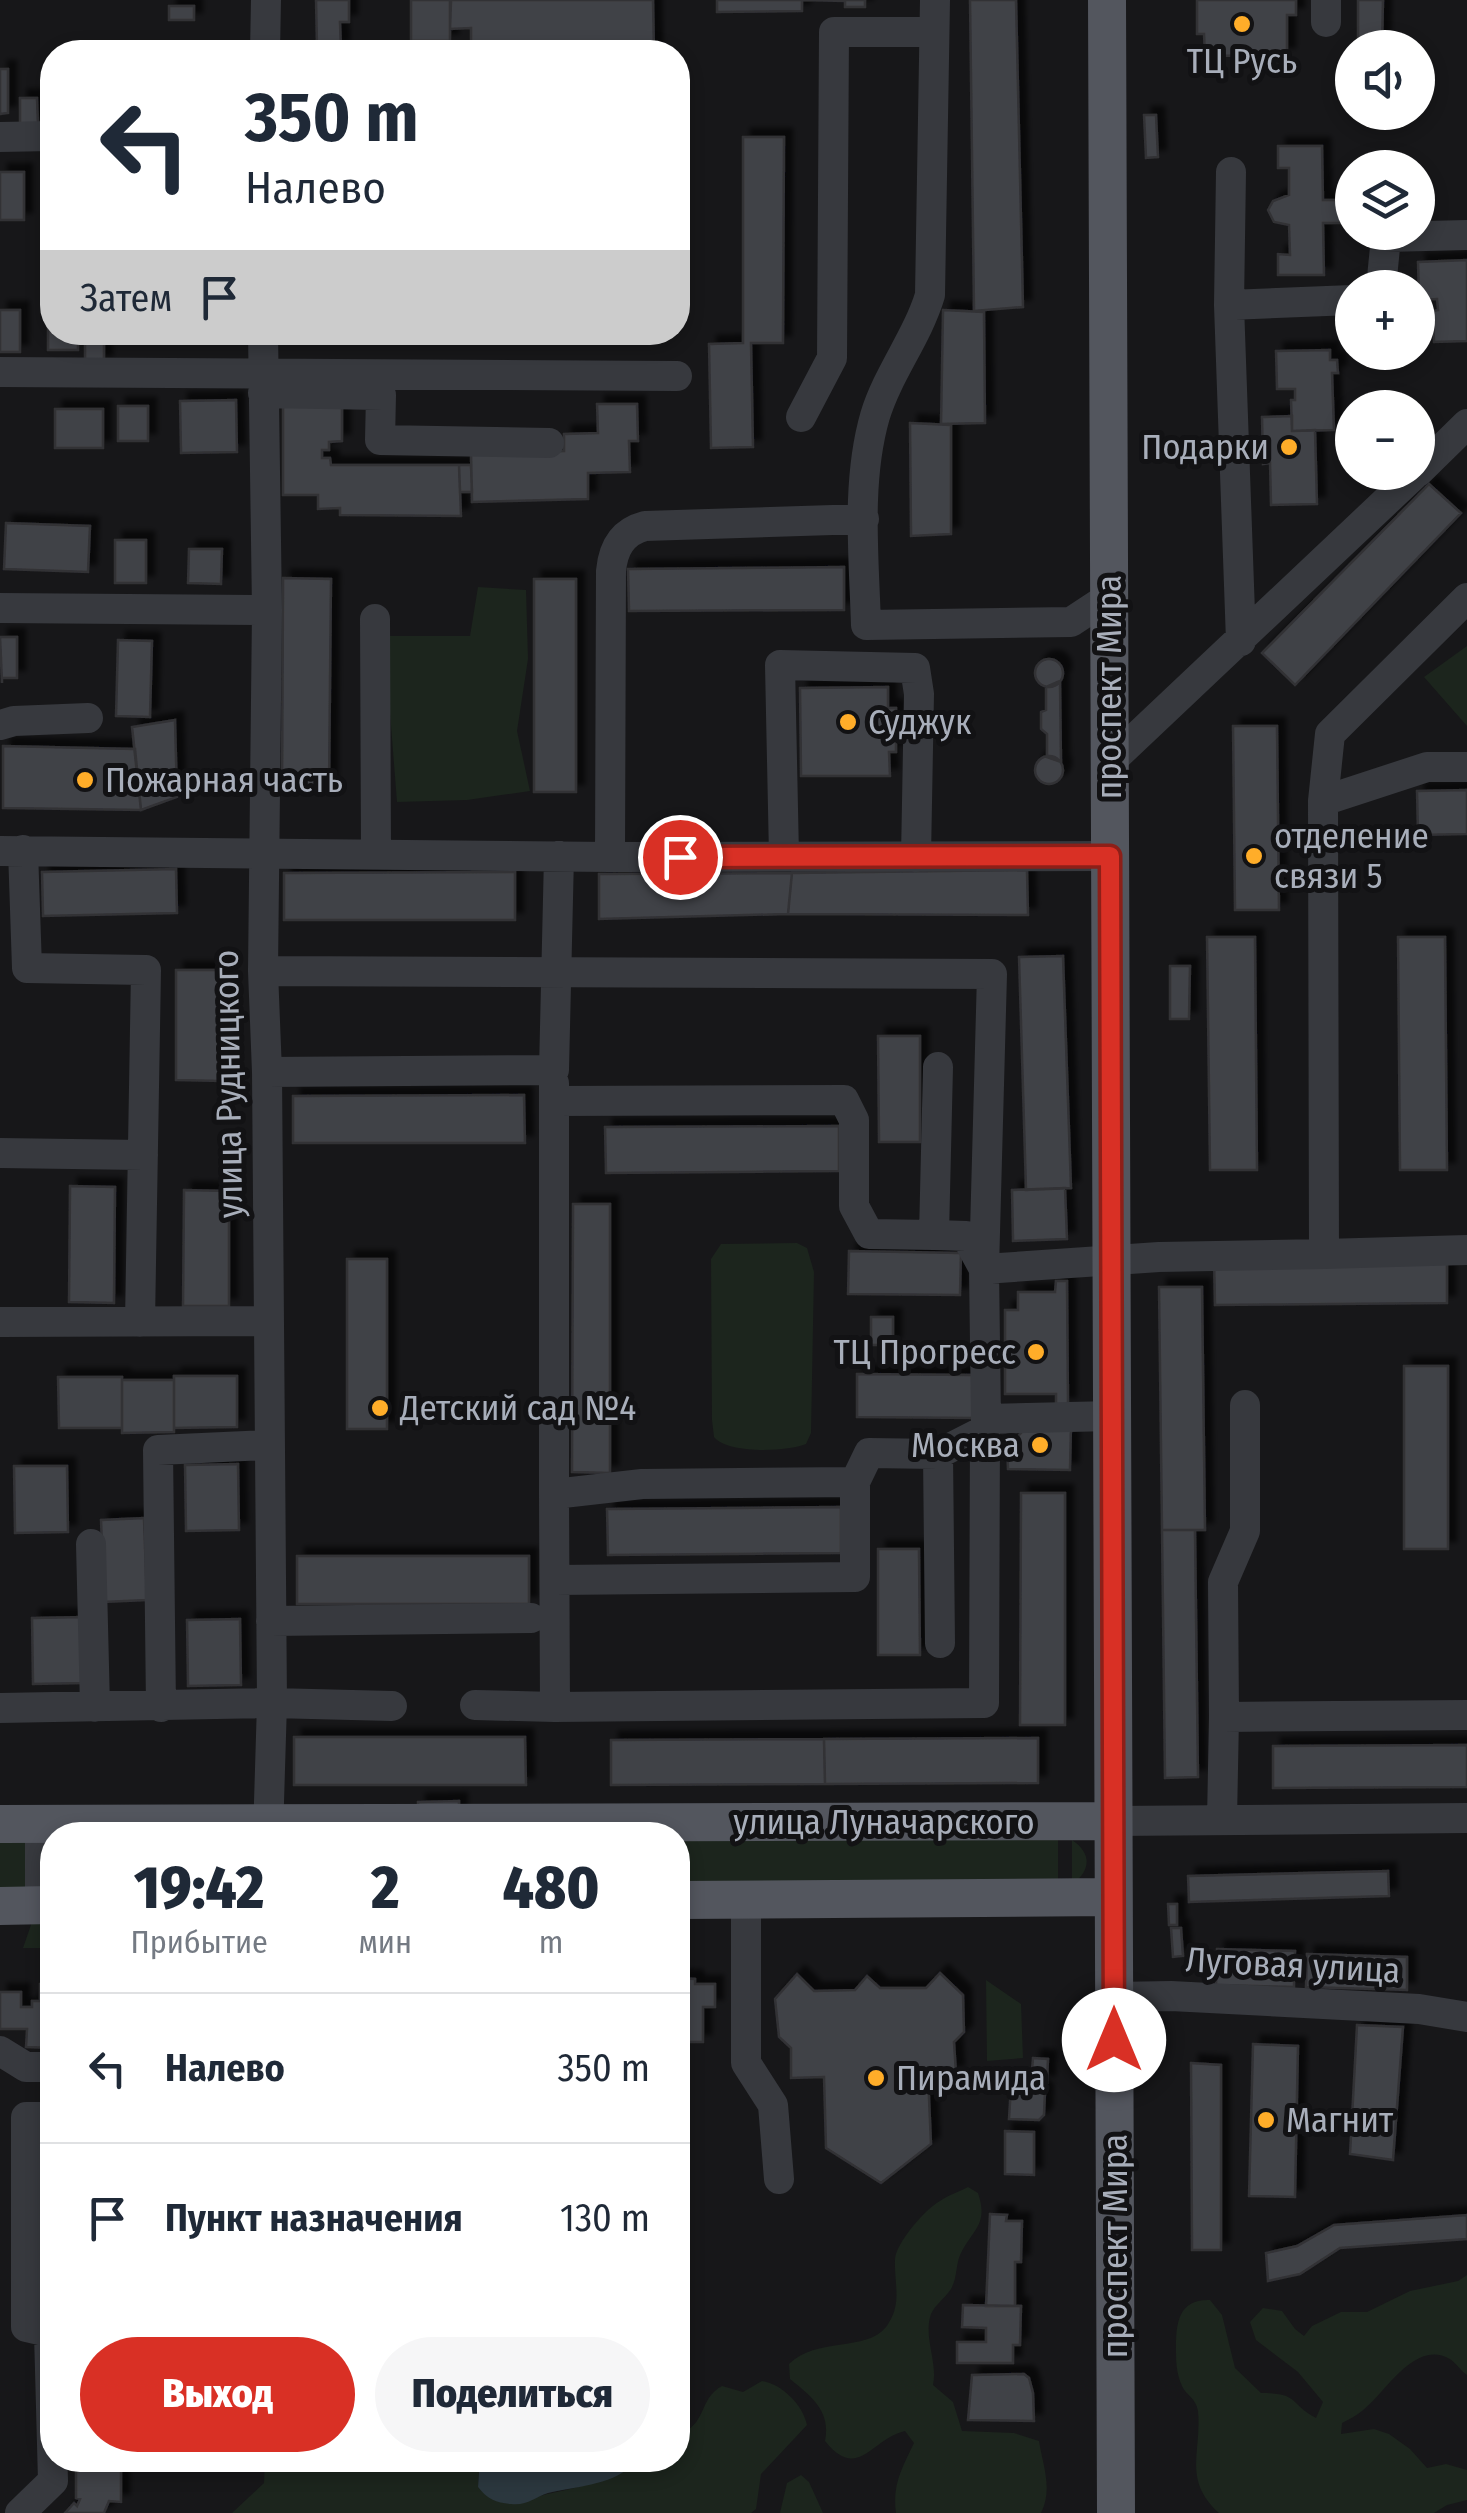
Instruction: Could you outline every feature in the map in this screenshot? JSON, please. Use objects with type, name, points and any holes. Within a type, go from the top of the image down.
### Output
[{"type":"main road","name":"проспект Мира","points":[[1107,0],[1116,2513]]},
{"type":"main road","name":"улица Луначарского","points":[[690,1826],[1114,1821]]},
{"type":"main road","name":"улица Луначарского","points":[[0,1824],[40,1824]]},
{"type":"main road","points":[[690,1900],[1112,1896]]},
{"type":"main road","points":[[0,1906],[40,1906]]},
{"type":"street","points":[[265,40],[266,0]]},
{"type":"street","points":[[935,0],[930,295],[875,416],[864,519],[866,625],[1071,622],[1109,597]]},
{"type":"street","points":[[801,417],[832,358],[834,32],[934,32]]},
{"type":"street","points":[[0,137],[40,136]]},
{"type":"street","points":[[1230,172],[1229,305],[1241,641]]},
{"type":"street","points":[[1383,270],[1386,237],[1467,234]]},
{"type":"street","points":[[1229,305],[1335,301]]},
{"type":"street","name":"улица Рудницкого","points":[[263,345],[268,610],[262,971],[267,1072],[272,1703],[268,1822]]},
{"type":"street","points":[[0,372],[263,383],[677,376]]},
{"type":"street","points":[[263,383],[381,395],[380,440],[549,443]]},
{"type":"street","points":[[1435,455],[1467,424]]},
{"type":"street","points":[[1110,762],[1398,490]]},
{"type":"street","points":[[610,857],[611,572],[612,553],[619,543],[627,534],[646,526],[864,519]]},
{"type":"street","points":[[1324,1254],[1323,802],[1330,734],[1467,598]]},
{"type":"street","points":[[0,608],[268,610]]},
{"type":"street","points":[[375,619],[376,852]]},
{"type":"street","points":[[784,856],[780,665],[915,668],[919,694],[916,857]]},
{"type":"street","points":[[0,726],[14,721],[88,718]]},
{"type":"street","points":[[1323,802],[1427,768],[1467,767]]},
{"type":"street","points":[[140,1322],[146,970],[27,968],[12,850],[610,857],[1110,856]]},
{"type":"street","points":[[555,1707],[554,1070],[559,856]]},
{"type":"street","points":[[262,971],[992,974],[984,1270],[984,1703],[475,1705]]},
{"type":"street","points":[[934,1235],[938,1066]]},
{"type":"street","points":[[267,1072],[554,1070]]},
{"type":"street","points":[[554,1102],[844,1100],[854,1120],[854,1206],[869,1234],[966,1236],[984,1270]]},
{"type":"street","points":[[0,1153],[143,1156]]},
{"type":"street","points":[[984,1270],[1159,1257],[1467,1250]]},
{"type":"street","points":[[0,1322],[268,1322]]},
{"type":"street","points":[[1222,1820],[1223,1582],[1245,1531],[1245,1405]]},
{"type":"street","points":[[555,1580],[855,1577],[855,1482],[870,1453],[938,1454],[986,1424],[1112,1416]]},
{"type":"street","points":[[161,1707],[158,1450],[269,1445]]},
{"type":"street","points":[[938,1454],[940,1644]]},
{"type":"street","points":[[554,1494],[642,1484],[855,1482]]},
{"type":"street","points":[[92,1544],[95,1708]]},
{"type":"street","points":[[271,1621],[531,1618]]},
{"type":"street","points":[[0,1708],[272,1703],[392,1706]]},
{"type":"street","points":[[1224,1717],[1467,1715]]},
{"type":"street","name":"улица Луначарского","points":[[1114,1821],[1467,1818]]},
{"type":"street","points":[[746,1900],[746,2063],[772,2105],[779,2179]]},
{"type":"street","name":"Луговая улица","points":[[1114,1997],[1171,1996],[1419,2010],[1467,2017]]},
{"type":"street","points":[[0,2051],[26,2066],[40,2067]]},
{"type":"street","points":[[40,2117],[26,2118],[12,2169],[26,2327],[40,2330]]},
{"type":"street","points":[[20,2513],[53,2480],[53,2472]]},
{"type":"shaded area","points":[[478,587],[526,590],[528,659],[517,731],[530,791],[467,800],[397,802],[384,636],[470,636]]},
{"type":"shaded area","points":[[1467,646],[1467,726],[1424,677]]},
{"type":"shaded area","points":[[797,1243],[807,1248],[814,1272],[811,1433],[806,1444],[785,1449],[758,1450],[721,1443],[714,1437],[712,1420],[711,1259],[721,1244]]},
{"type":"shaded area","points":[[1058,1839],[1058,1886],[690,1884],[690,1841]]},
{"type":"shaded area","points":[[1072,1840],[1087,1862],[1072,1884]]},
{"type":"shaded area","points":[[0,1841],[26,1841],[28,1892],[0,1892]]},
{"type":"shaded area","points":[[33,1919],[40,1919],[40,1948],[23,1948]]},
{"type":"shaded area","points":[[986,1980],[1021,2004],[1023,2058],[987,2061]]},
{"type":"shaded area","points":[[968,2187],[978,2193],[981,2218],[960,2256],[951,2289],[931,2314],[933,2385],[953,2402],[962,2431],[1014,2433],[1039,2441],[1047,2486],[1041,2513],[896,2513],[897,2485],[914,2443],[905,2431],[865,2454],[847,2458],[825,2441],[822,2413],[790,2379],[789,2364],[800,2356],[866,2340],[886,2327],[896,2302],[895,2260],[900,2245],[934,2205]]},
{"type":"shaded area","points":[[1467,2275],[1467,2375],[1450,2359],[1424,2356],[1402,2371],[1362,2411],[1342,2423],[1341,2434],[1374,2429],[1410,2449],[1427,2468],[1446,2464],[1467,2470],[1467,2500],[1434,2513],[1219,2513],[1208,2501],[1197,2477],[1198,2411],[1177,2371],[1177,2329],[1186,2308],[1210,2300],[1222,2315],[1235,2368],[1261,2393],[1288,2397],[1316,2418],[1323,2402],[1298,2372],[1256,2340],[1250,2322],[1263,2308],[1282,2311],[1304,2336],[1312,2326],[1341,2312],[1367,2312],[1410,2291],[1458,2281]]},
{"type":"shaded area","points":[[762,2381],[777,2386],[801,2410],[807,2425],[761,2474],[756,2509],[751,2513],[232,2513],[264,2483],[264,2472],[479,2472],[478,2487],[504,2502],[523,2501],[620,2472],[690,2472],[690,2428],[709,2398],[722,2386],[743,2392]]},
{"type":"shaded area","points":[[479,2472],[623,2472],[602,2482],[517,2504],[497,2501],[478,2487]]},
{"type":"shaded area","points":[[801,2475],[809,2482],[823,2513],[780,2513],[787,2483]]},
{"type":"building","points":[[316,0],[349,0],[349,22],[340,22],[341,40],[317,40]]},
{"type":"building","points":[[411,0],[450,0],[450,40],[411,40]]},
{"type":"building","points":[[451,0],[653,0],[654,40],[471,40],[471,28],[450,29]]},
{"type":"building","points":[[717,0],[802,0],[802,11],[717,12]]},
{"type":"building","points":[[802,0],[865,0],[865,7],[845,7],[845,1]]},
{"type":"building","points":[[970,0],[1016,0],[1023,307],[974,311]]},
{"type":"building","name":"ТЦ Русь","points":[[1197,0],[1296,0],[1296,15],[1287,15],[1287,55],[1205,56],[1204,34],[1197,34]]},
{"type":"building","points":[[1358,0],[1383,0],[1382,30],[1358,30]]},
{"type":"building","points":[[169,6],[194,6],[194,20],[169,20]]},
{"type":"building","points":[[0,69],[8,69],[8,113],[0,114]]},
{"type":"building","points":[[20,98],[37,98],[38,124],[20,124]]},
{"type":"building","points":[[1144,115],[1156,115],[1158,157],[1146,158]]},
{"type":"building","points":[[743,137],[784,137],[783,343],[751,343],[753,447],[711,448],[709,344],[743,343]]},
{"type":"building","points":[[1278,146],[1322,146],[1323,200],[1335,200],[1335,223],[1323,223],[1324,275],[1278,275],[1278,254],[1290,255],[1289,225],[1274,222],[1268,210],[1273,201],[1289,195],[1289,168],[1278,168]]},
{"type":"building","points":[[0,172],[24,172],[24,220],[0,220]]},
{"type":"building","points":[[1467,260],[1467,341],[1435,342],[1435,270],[1418,270],[1418,262]]},
{"type":"building","points":[[0,310],[20,310],[20,352],[0,352]]},
{"type":"building","points":[[943,310],[984,312],[985,423],[941,424]]},
{"type":"building","points":[[48,345],[78,345],[78,350],[48,350]]},
{"type":"building","points":[[85,345],[104,345],[104,363],[85,363]]},
{"type":"building","points":[[1330,350],[1330,360],[1335,360],[1338,373],[1332,373],[1334,430],[1292,431],[1291,400],[1295,400],[1295,389],[1277,389],[1276,351]]},
{"type":"building","points":[[342,395],[342,441],[329,442],[329,450],[322,450],[322,458],[330,458],[331,465],[459,465],[461,516],[340,515],[340,508],[318,509],[318,495],[283,495],[283,406]]},
{"type":"building","points":[[236,400],[237,452],[181,453],[180,401]]},
{"type":"building","points":[[597,404],[637,404],[638,441],[629,441],[630,472],[588,473],[588,499],[472,502],[471,453],[564,451],[564,434],[598,433]]},
{"type":"building","points":[[118,406],[148,406],[148,441],[118,441]]},
{"type":"building","points":[[55,409],[103,409],[103,448],[55,448]]},
{"type":"building","name":"Подарки","points":[[1292,416],[1292,431],[1315,430],[1317,504],[1271,505],[1270,463],[1263,464],[1262,417]]},
{"type":"building","points":[[910,423],[951,425],[951,534],[911,536]]},
{"type":"building","points":[[459,465],[471,465],[472,492],[460,492]]},
{"type":"building","points":[[1435,489],[1461,513],[1295,685],[1262,653],[1423,490]]},
{"type":"building","points":[[6,523],[90,526],[88,572],[4,569]]},
{"type":"building","points":[[115,540],[146,540],[146,583],[115,583]]},
{"type":"building","points":[[189,549],[222,549],[221,584],[188,583]]},
{"type":"building","points":[[844,567],[844,610],[629,611],[628,569]]},
{"type":"building","points":[[283,578],[331,579],[329,791],[282,791]]},
{"type":"building","points":[[534,579],[576,579],[576,792],[534,792]]},
{"type":"building","points":[[0,637],[17,637],[17,678],[2,678],[2,683]]},
{"type":"building","points":[[118,640],[152,641],[150,717],[116,716]]},
{"type":"building","points":[[1049,659],[1059,663],[1063,673],[1059,683],[1049,687],[1039,683],[1035,673],[1039,663]]},
{"type":"building","points":[[1060,681],[1061,762],[1047,757],[1047,734],[1041,729],[1046,687]]},
{"type":"building","name":"Суджук","points":[[888,687],[888,708],[896,708],[896,752],[889,752],[890,776],[801,776],[800,688]]},
{"type":"building","points":[[175,720],[177,797],[141,810],[132,727]]},
{"type":"building","points":[[1233,726],[1277,726],[1279,910],[1235,910]]},
{"type":"building","points":[[3,746],[135,749],[141,810],[3,808]]},
{"type":"building","points":[[1049,756],[1059,760],[1063,770],[1059,780],[1049,784],[1039,780],[1035,770],[1039,760]]},
{"type":"building","points":[[1467,790],[1467,834],[1418,835],[1417,791]]},
{"type":"building","points":[[176,869],[177,913],[43,916],[42,872]]},
{"type":"building","points":[[1027,870],[1028,915],[788,914],[792,873]]},
{"type":"building","points":[[515,872],[515,920],[284,920],[284,873]]},
{"type":"building","points":[[792,873],[788,914],[599,919],[599,874]]},
{"type":"building","points":[[1207,937],[1255,937],[1257,1170],[1210,1170]]},
{"type":"building","points":[[1398,937],[1445,937],[1447,1170],[1400,1170]]},
{"type":"building","points":[[1063,956],[1071,1188],[1026,1190],[1019,957]]},
{"type":"building","points":[[1170,966],[1190,966],[1189,1019],[1170,1019]]},
{"type":"building","points":[[176,970],[221,970],[221,1081],[176,1080]]},
{"type":"building","points":[[878,1036],[920,1036],[920,1142],[879,1142]]},
{"type":"building","points":[[524,1095],[525,1143],[293,1143],[293,1096]]},
{"type":"building","points":[[839,1126],[839,1171],[606,1173],[605,1127]]},
{"type":"building","points":[[70,1186],[115,1187],[114,1303],[69,1302]]},
{"type":"building","points":[[1065,1188],[1067,1239],[1013,1241],[1012,1190]]},
{"type":"building","points":[[184,1190],[229,1191],[229,1306],[183,1306]]},
{"type":"building","points":[[573,1204],[610,1204],[610,1473],[572,1472]]},
{"type":"building","points":[[849,1251],[961,1253],[960,1295],[848,1294]]},
{"type":"building","points":[[1447,1257],[1447,1303],[1215,1305],[1214,1260]]},
{"type":"building","points":[[347,1259],[387,1259],[387,1429],[347,1429]]},
{"type":"building","name":"ТЦ Прогресс","points":[[1056,1281],[1067,1281],[1068,1405],[1056,1405],[1056,1394],[1005,1394],[1005,1310],[1018,1310],[1018,1292],[1055,1292]]},
{"type":"building","points":[[1159,1287],[1202,1287],[1205,1530],[1162,1530]]},
{"type":"building","points":[[871,1317],[893,1317],[893,1345],[871,1345]]},
{"type":"building","points":[[1404,1366],[1448,1366],[1448,1549],[1404,1549]]},
{"type":"building","points":[[857,1374],[974,1375],[974,1418],[857,1417]]},
{"type":"building","points":[[174,1376],[237,1376],[237,1427],[174,1428]]},
{"type":"building","points":[[58,1377],[122,1377],[122,1428],[59,1428]]},
{"type":"building","points":[[122,1380],[174,1380],[174,1432],[122,1433]]},
{"type":"building","name":"Москва","points":[[1071,1425],[1070,1470],[1008,1469],[1007,1449],[1027,1426]]},
{"type":"building","points":[[238,1464],[239,1530],[186,1531],[185,1465]]},
{"type":"building","points":[[14,1466],[67,1466],[68,1532],[15,1533]]},
{"type":"building","points":[[1021,1493],[1065,1493],[1065,1725],[1020,1725]]},
{"type":"building","points":[[841,1507],[841,1553],[608,1555],[607,1509]]},
{"type":"building","points":[[144,1518],[147,1600],[104,1602],[101,1520]]},
{"type":"building","points":[[1162,1530],[1195,1530],[1198,1777],[1165,1778]]},
{"type":"building","points":[[878,1549],[919,1549],[920,1655],[878,1655]]},
{"type":"building","points":[[297,1556],[529,1556],[529,1604],[297,1604]]},
{"type":"building","points":[[85,1617],[86,1683],[33,1684],[32,1618]]},
{"type":"building","points":[[240,1619],[241,1685],[188,1686],[187,1620]]},
{"type":"building","points":[[294,1737],[525,1737],[526,1785],[294,1785]]},
{"type":"building","points":[[1038,1738],[1038,1783],[825,1784],[824,1739]]},
{"type":"building","points":[[824,1739],[825,1784],[611,1785],[611,1740]]},
{"type":"building","points":[[1467,1745],[1467,1787],[1273,1788],[1273,1746]]},
{"type":"building","points":[[459,1801],[459,1817],[418,1817],[418,1802]]},
{"type":"building","points":[[1388,1871],[1389,1896],[1189,1902],[1188,1876]]},
{"type":"building","points":[[1168,1904],[1177,1904],[1177,1925],[1169,1925]]},
{"type":"building","points":[[1171,1928],[1181,1928],[1183,1956],[1173,1957]]},
{"type":"building","points":[[1217,1949],[1295,1951],[1294,1987],[1216,1985]]},
{"type":"building","points":[[1307,1954],[1407,1957],[1407,1990],[1306,1987]]},
{"type":"building","name":"Пирамида","points":[[940,1973],[963,1995],[964,2032],[954,2042],[956,2073],[928,2074],[931,2144],[881,2183],[826,2148],[824,2077],[791,2078],[791,2048],[779,2037],[775,1999],[797,1974],[814,1991],[855,1990],[867,1976],[880,1988],[926,1988]]},
{"type":"building","points":[[690,1979],[695,1979],[695,1984],[715,1984],[715,2007],[703,2007],[703,2042],[690,2042]]},
{"type":"building","points":[[0,1992],[21,1992],[21,2007],[32,2007],[32,2001],[40,2001],[40,2048],[26,2047],[27,2029],[0,2029]]},
{"type":"building","points":[[1357,2025],[1403,2027],[1393,2160],[1350,2154]]},
{"type":"building","points":[[1076,2038],[1077,2056],[1068,2056],[1067,2039]]},
{"type":"building","points":[[1253,2044],[1298,2046],[1295,2197],[1249,2196]]},
{"type":"building","points":[[1033,2058],[1048,2059],[1047,2083],[1031,2082]]},
{"type":"building","points":[[1191,2063],[1221,2065],[1221,2250],[1192,2250]]},
{"type":"building","points":[[1011,2085],[1039,2087],[1045,2092],[1044,2115],[1039,2120],[1009,2119]]},
{"type":"building","points":[[1005,2131],[1034,2132],[1034,2175],[1005,2174]]},
{"type":"building","points":[[990,2214],[1007,2215],[1006,2221],[1022,2221],[1021,2262],[1015,2262],[1015,2306],[986,2306]]},
{"type":"building","points":[[1467,2215],[1467,2239],[1340,2248],[1300,2274],[1268,2281],[1266,2253],[1297,2246],[1334,2225]]},
{"type":"building","points":[[963,2305],[1021,2306],[1020,2345],[1013,2345],[1013,2363],[957,2363],[957,2342],[986,2342],[986,2328],[962,2327]]},
{"type":"building","points":[[1024,2374],[1033,2393],[1034,2421],[968,2420],[972,2375]]},
{"type":"building","points":[[76,2472],[121,2472],[121,2502],[109,2501],[104,2513],[65,2513],[74,2503],[77,2506],[80,2499],[76,2498]]},
{"type":"place","name":"ТЦ Русь","points":[[1242,24]]},
{"type":"place","name":"Подарки","points":[[1289,447]]},
{"type":"place","name":"Суджук","points":[[848,722]]},
{"type":"place","name":"Пожарная часть","points":[[85,780]]},
{"type":"place","name":"отделение связи 5","points":[[1254,856]]},
{"type":"place","name":"ТЦ Прогресс","points":[[1036,1352]]},
{"type":"place","name":"Детский сад №4","points":[[380,1408]]},
{"type":"place","name":"Москва","points":[[1040,1445]]},
{"type":"place","name":"Пирамида","points":[[876,2078]]},
{"type":"place","name":"Магнит","points":[[1266,2120]]},
{"type":"route","points":[[680,857],[1110,856],[1114,2040]]}]
